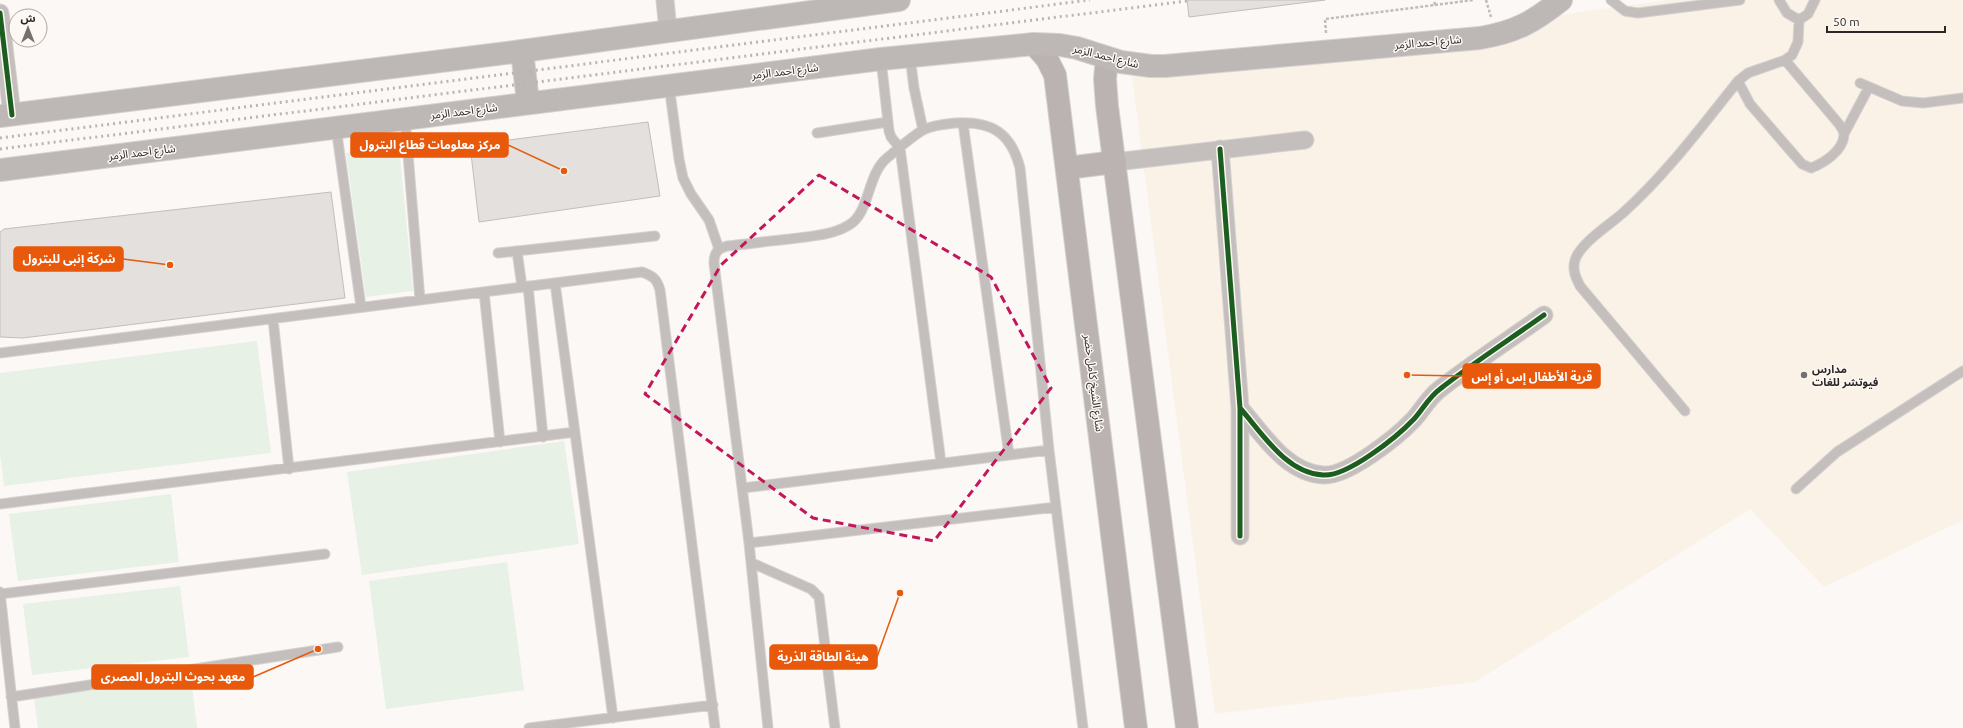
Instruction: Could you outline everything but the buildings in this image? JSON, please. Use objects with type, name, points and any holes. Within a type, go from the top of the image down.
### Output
[{"type":"main road","points":[[6,115],[522,51],[899,0]]},
{"type":"main road","name":"شارع احمد الزمر","points":[[0,170],[528,102],[881,59],[1034,44],[1060,44],[1136,65],[1166,66],[1480,38],[1495,35],[1538,19],[1561,0]]},
{"type":"main road","name":"شارع الشيخ كامل خضر","points":[[1034,44],[1047,59],[1055,75],[1068,168],[1136,728]]},
{"type":"main road","points":[[522,51],[528,102]]},
{"type":"main road","points":[[1107,58],[1105,92],[1187,728]]},
{"type":"main road","points":[[1068,168],[1115,162]]},
{"type":"street","points":[[665,0],[668,31]]},
{"type":"street","points":[[0,13],[6,115]]},
{"type":"street","points":[[1115,162],[1304,140]]},
{"type":"street","points":[[1220,149],[1240,408],[1240,536]]},
{"type":"street","points":[[1240,408],[1291,464],[1308,472],[1323,475],[1341,472],[1361,461],[1403,429],[1439,390],[1544,315]]},
{"type":"lane","points":[[1611,0],[1625,11],[1638,13],[1740,0]]},
{"type":"lane","points":[[1779,0],[1790,16],[1799,20]]},
{"type":"lane","points":[[1799,20],[1808,14],[1815,0]]},
{"type":"lane","points":[[1685,411],[1580,286],[1574,274],[1575,260],[1581,248],[1623,212],[1667,167],[1738,81],[1748,73],[1784,60],[1792,55],[1798,42],[1799,20]]},
{"type":"lane","points":[[910,56],[914,88],[923,130]]},
{"type":"lane","points":[[881,59],[891,137],[900,148],[941,463]]},
{"type":"lane","points":[[1784,60],[1840,124],[1844,134]]},
{"type":"lane","points":[[1738,81],[1750,104],[1802,164],[1811,168],[1821,164],[1840,148],[1843,143],[1844,134],[1865,85],[1902,101],[1923,103],[1963,98]]},
{"type":"lane","points":[[669,85],[683,178],[691,194],[709,220],[719,249]]},
{"type":"lane","points":[[405,118],[420,300]]},
{"type":"lane","points":[[818,133],[888,122]]},
{"type":"lane","points":[[963,123],[1009,455]]},
{"type":"lane","points":[[768,728],[752,563],[714,255],[719,249],[826,234],[851,224],[860,212],[878,166],[900,148],[923,130],[935,126],[979,123],[994,129],[1007,139],[1016,152],[1020,168],[1056,507],[1083,728]]},
{"type":"lane","points":[[336,127],[361,307]]},
{"type":"lane","points":[[498,253],[655,236]]},
{"type":"lane","points":[[517,251],[525,287],[543,437]]},
{"type":"lane","points":[[0,353],[642,272],[652,276],[658,281],[715,728]]},
{"type":"lane","points":[[555,283],[613,718]]},
{"type":"lane","points":[[484,292],[500,442]]},
{"type":"lane","points":[[273,319],[289,469]]},
{"type":"lane","points":[[1796,489],[1837,452],[1963,371]]},
{"type":"lane","points":[[0,504],[575,432]]},
{"type":"lane","points":[[743,488],[1050,450]]},
{"type":"lane","points":[[749,543],[1056,507]]},
{"type":"lane","points":[[15,728],[0,593],[325,554]]},
{"type":"lane","points":[[752,563],[811,589],[819,597],[835,728]]},
{"type":"lane","points":[[11,697],[338,647]]},
{"type":"lane","points":[[529,728],[713,706]]},
{"type":"path","points":[[1434,0],[1435,5]]},
{"type":"path","points":[[1325,19],[1473,0]]},
{"type":"highlighted area","points":[[819,175],[991,277],[1051,388],[934,541],[813,518],[645,394],[721,265]]},
{"type":"shaded area","points":[[1667,0],[1963,0],[1963,520],[1824,587],[1750,509],[1475,682],[1215,714],[1130,61],[1423,34]]},
{"type":"shaded area","points":[[399,147],[413,291],[366,297],[346,153]]},
{"type":"shaded area","points":[[257,341],[271,453],[4,486],[0,453],[0,373]]},
{"type":"shaded area","points":[[564,441],[579,544],[362,575],[347,472]]},
{"type":"shaded area","points":[[171,494],[179,562],[18,581],[9,514]]},
{"type":"shaded area","points":[[507,562],[524,690],[386,709],[369,581]]},
{"type":"shaded area","points":[[180,586],[189,657],[32,675],[23,604]]},
{"type":"shaded area","points":[[191,678],[197,728],[38,728],[34,696]]},
{"type":"railway","points":[[0,138],[1090,0]]},
{"type":"railway","points":[[0,149],[1187,1]]},
{"type":"cycle path","points":[[0,13],[12,115]]},
{"type":"cycle path","points":[[1220,149],[1240,408],[1240,536]]},
{"type":"cycle path","points":[[1240,408],[1266,440],[1286,460],[1310,473],[1323,475],[1333,474],[1358,463],[1396,436],[1414,419],[1436,392],[1544,315]]},
{"type":"place","name":"مركز معلومات قطاع البترول","points":[[564,171]]},
{"type":"place","name":"شركة إنبى للبترول","points":[[170,265]]},
{"type":"place","name":"قرية الأطفال إس أو إس","points":[[1407,375]]},
{"type":"place","name":"مدارس فيوتشر للغات","points":[[1804,375]]},
{"type":"place","name":"هيئة الطاقة الذرية","points":[[900,593]]},
{"type":"place","name":"معهد بحوث البترول المصرى","points":[[318,649]]}]
